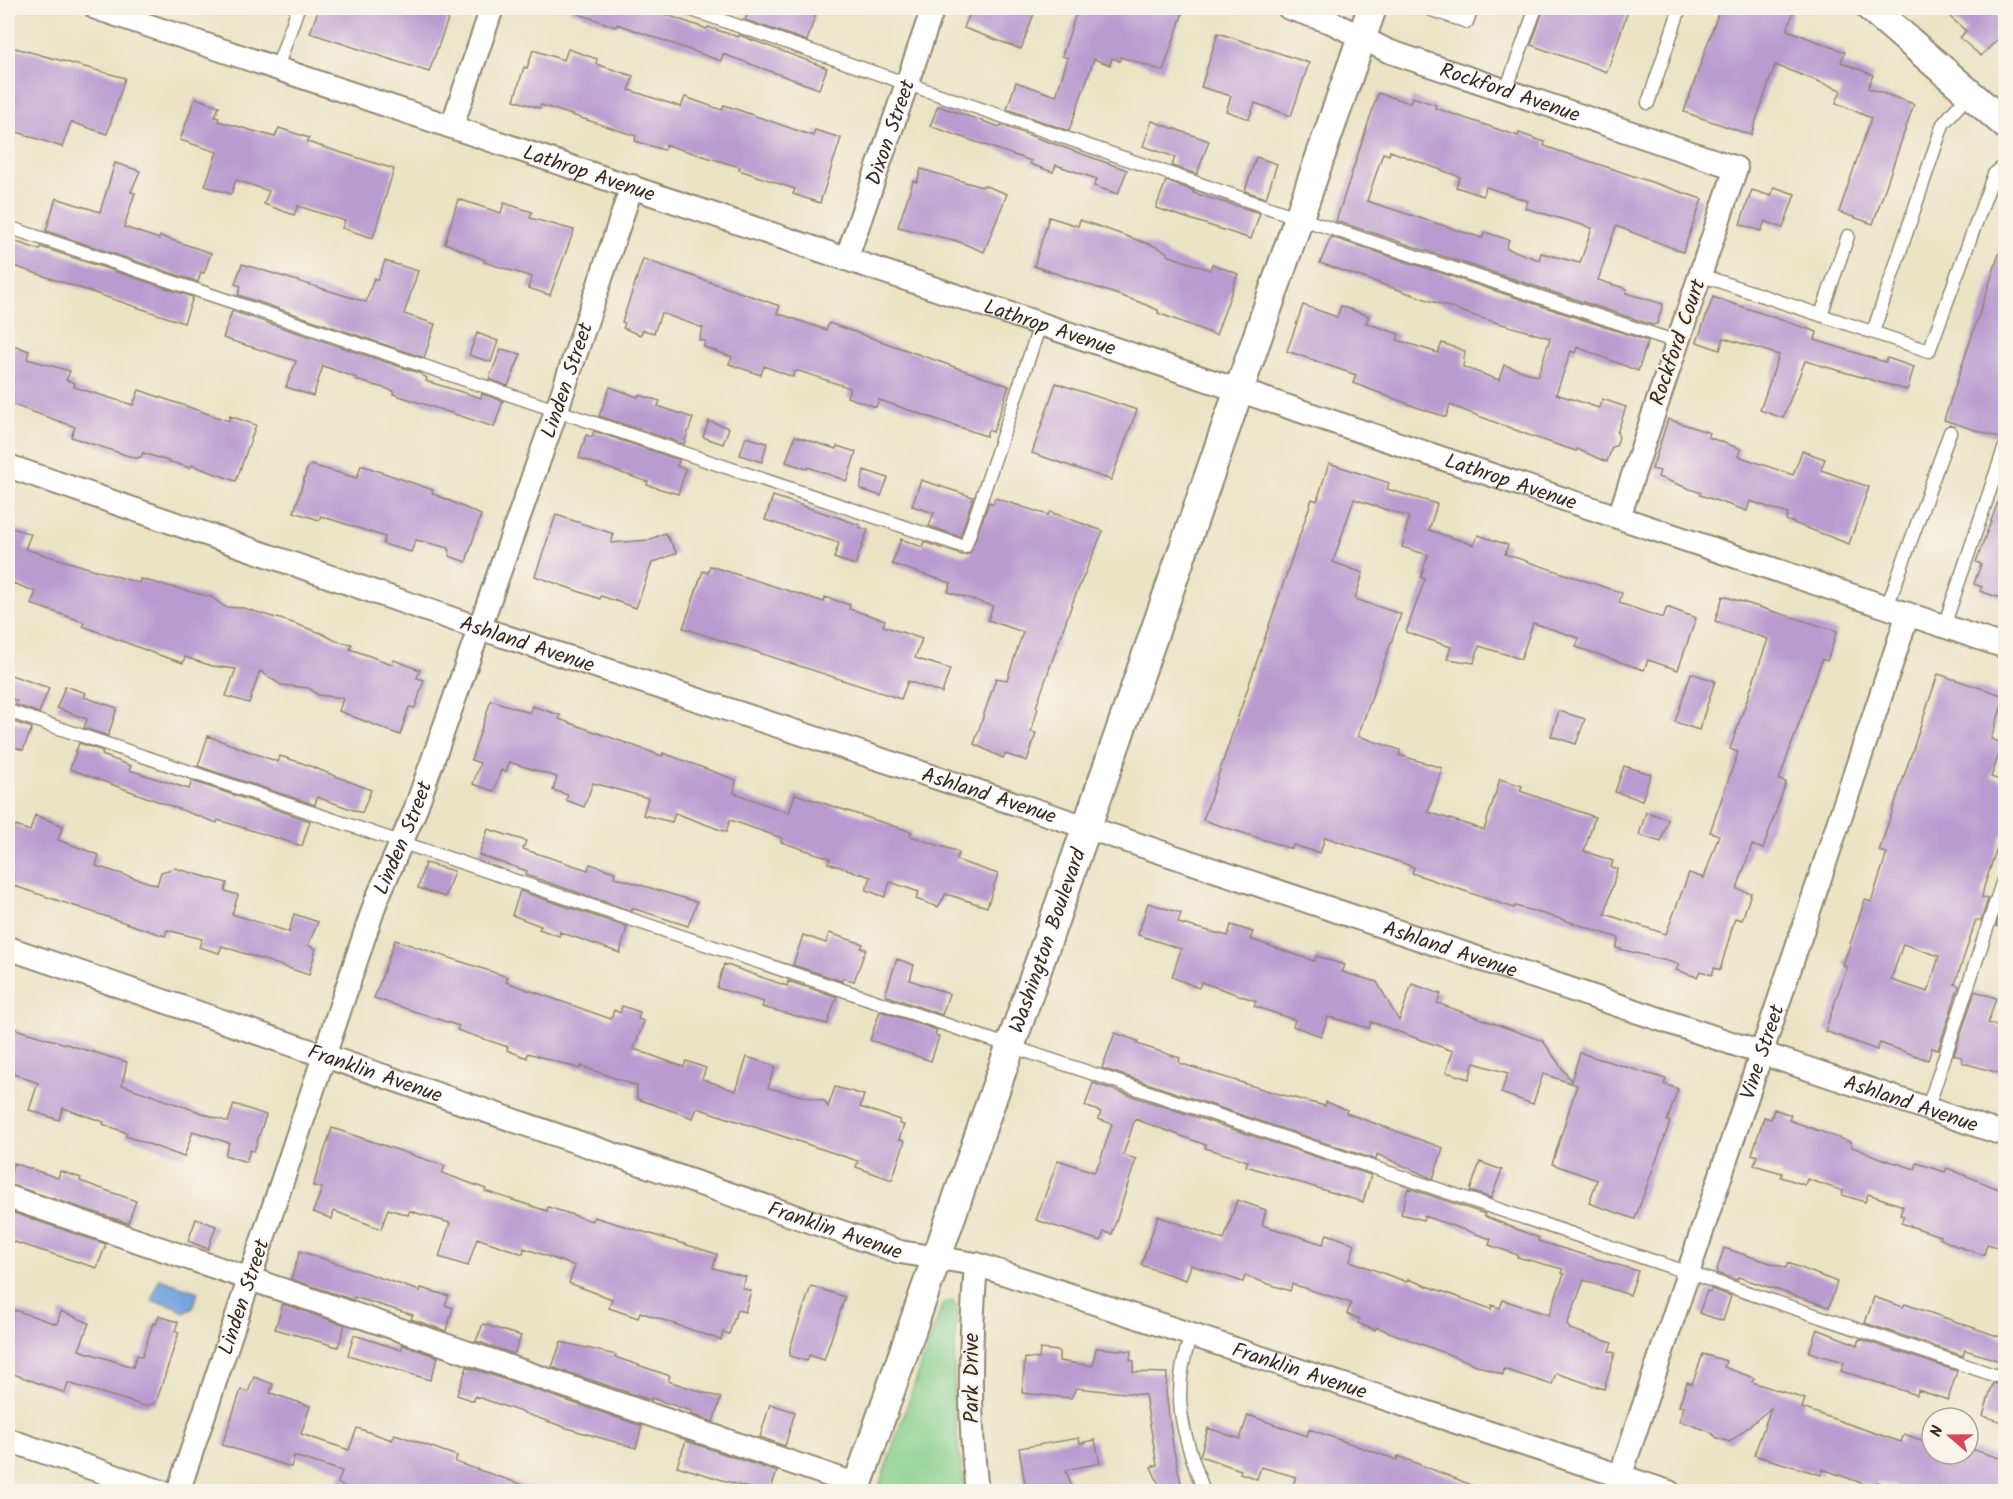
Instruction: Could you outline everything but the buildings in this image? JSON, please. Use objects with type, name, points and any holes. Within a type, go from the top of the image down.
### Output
[{"type":"street","name":"Lathrop Avenue","points":[[96,8],[847,257],[2006,647]]},
{"type":"street","points":[[452,126],[492,8]]},
{"type":"street","name":"Dixon Street","points":[[847,257],[933,8]]},
{"type":"street","name":"Rockford Avenue","points":[[1289,8],[1331,22],[1388,51],[1736,168]]},
{"type":"street","name":"Washington Boulevard","points":[[856,1488],[938,1259],[1372,8]]},
{"type":"street","points":[[1871,8],[2006,125]]},
{"type":"street","name":"Rockford Court","points":[[1619,517],[1736,168]]},
{"type":"street","name":"Linden Street","points":[[178,1491],[376,901],[402,842],[479,628],[557,409],[632,186]]},
{"type":"street","name":"Ashland Avenue","points":[[8,466],[479,628],[1088,828],[1760,1055],[2006,1135]]},
{"type":"street","name":"Vine Street","points":[[1618,1483],[1760,1055],[1898,611]]},
{"type":"street","name":"Franklin Avenue","points":[[8,948],[325,1058],[900,1252],[976,1264],[1191,1335],[1618,1483],[1669,1491]]},
{"type":"street","points":[[8,1197],[250,1277],[856,1488]]},
{"type":"street","name":"Park Drive","points":[[976,1264],[970,1338],[970,1392],[977,1491]]},
{"type":"street","points":[[8,1440],[162,1491]]},
{"type":"lane","points":[[277,68],[298,8]]},
{"type":"lane","points":[[686,8],[907,82],[1299,219],[1677,342]]},
{"type":"lane","points":[[1426,8],[1467,22],[1472,8]]},
{"type":"lane","points":[[1506,90],[1536,8]]},
{"type":"lane","points":[[1648,103],[1680,8]]},
{"type":"lane","points":[[1873,332],[1943,124],[1969,94]]},
{"type":"lane","points":[[1700,275],[1929,351],[1994,174],[2006,164]]},
{"type":"lane","points":[[8,227],[965,547],[1041,322]]},
{"type":"lane","points":[[1821,315],[1848,236]]},
{"type":"lane","points":[[1898,611],[1950,432]]},
{"type":"lane","points":[[1944,626],[2004,450]]},
{"type":"lane","points":[[8,711],[1687,1275],[2006,1379]]},
{"type":"lane","points":[[1927,1110],[2002,893],[2006,871]]},
{"type":"lane","points":[[1191,1335],[1181,1365],[1179,1395],[1186,1445],[1204,1491]]},
{"type":"green space","points":[[952,1301],[958,1309],[954,1355],[954,1401],[958,1446],[966,1491],[877,1492],[943,1303]]},
{"type":"water","points":[[159,1279],[198,1292],[193,1308],[184,1313],[175,1306],[152,1301]]}]
